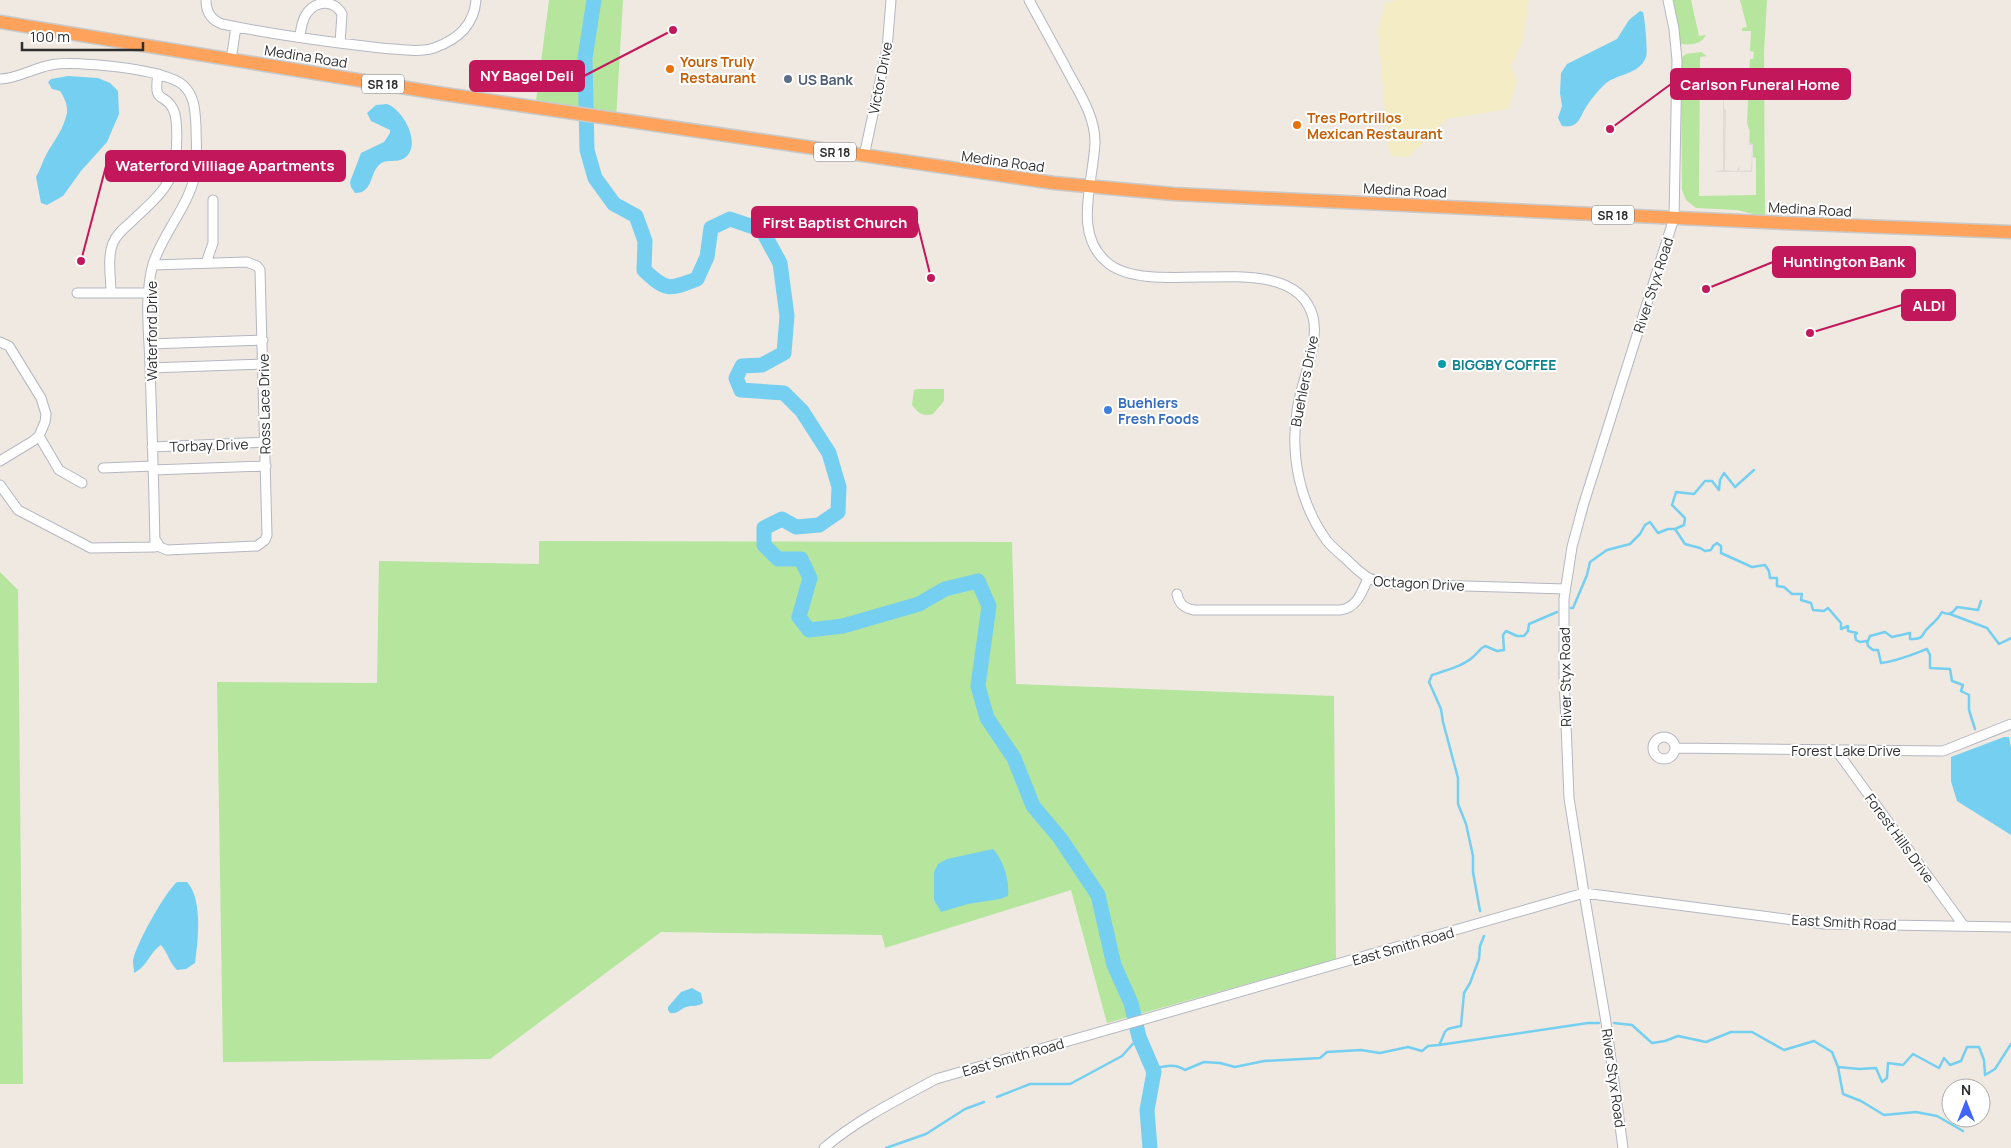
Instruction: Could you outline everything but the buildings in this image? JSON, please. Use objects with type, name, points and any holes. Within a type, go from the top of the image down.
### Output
[{"type":"highway","name":"Medina Road","points":[[0,22],[562,112],[1026,179],[1090,186],[1174,194],[2011,232]]},
{"type":"street","points":[[206,0],[206,6],[212,18],[222,24],[340,43],[408,50],[432,49],[454,40],[469,24],[475,9],[476,0]]},
{"type":"street","points":[[300,36],[308,11],[314,4],[325,0],[336,4],[342,14],[340,43]]},
{"type":"street","name":"Victor Drive","points":[[864,156],[887,48],[891,0]]},
{"type":"street","name":"Buehlers Drive","points":[[1029,0],[1091,117],[1095,142],[1088,221],[1090,238],[1097,252],[1107,262],[1124,273],[1136,276],[1270,279],[1284,284],[1303,298],[1313,317],[1314,338],[1297,409],[1294,438],[1297,470],[1312,517],[1326,539],[1368,578]]},
{"type":"street","name":"River Styx Road","points":[[1623,1148],[1606,1022],[1569,798],[1564,675],[1565,589],[1572,546],[1583,506],[1674,218],[1677,60],[1668,0]]},
{"type":"street","points":[[231,60],[236,27]]},
{"type":"street","name":"Waterford Drive","points":[[0,79],[36,68],[67,63],[96,64],[158,74],[177,80],[189,92],[193,100],[195,109],[196,164],[190,189],[160,246],[153,265],[149,293],[155,538]]},
{"type":"street","points":[[111,293],[112,244],[120,232],[168,183],[175,162],[175,114],[169,104],[157,94],[158,74]]},
{"type":"street","points":[[153,265],[206,263],[214,243],[213,200]]},
{"type":"street","name":"Ross Lace Drive","points":[[155,538],[160,547],[167,550],[254,546],[261,544],[267,535],[261,275],[257,266],[247,262],[206,263]]},
{"type":"street","points":[[76,293],[149,293]]},
{"type":"street","points":[[150,344],[262,340]]},
{"type":"street","points":[[0,342],[9,346],[44,405],[45,422],[39,436],[33,442],[0,461]]},
{"type":"street","points":[[150,368],[263,364]]},
{"type":"street","points":[[39,436],[59,470],[82,483]]},
{"type":"street","name":"Torbay Drive","points":[[152,447],[265,442]]},
{"type":"street","points":[[103,468],[266,466]]},
{"type":"street","points":[[0,485],[18,510],[91,548],[155,547],[155,538]]},
{"type":"street","name":"Octagon Drive","points":[[1177,594],[1178,602],[1194,610],[1340,610],[1354,604],[1368,578],[1395,584],[1565,589]]},
{"type":"street","name":"Forest Lake Drive","points":[[1675,748],[1943,751],[2011,724]]},
{"type":"street","name":"Forest Hills Drive","points":[[1836,750],[1964,926]]},
{"type":"street","name":"East Smith Road","points":[[824,1148],[840,1134],[898,1099],[936,1079],[1584,894],[1824,924],[2011,927]]},
{"type":"green space","points":[[549,0],[623,0],[616,120],[535,108]]},
{"type":"green space","points":[[1672,0],[1691,0],[1699,36],[1706,35],[1698,43],[1679,44]]},
{"type":"green space","points":[[1740,0],[1767,0],[1764,52],[1765,217],[1737,210],[1696,208],[1686,200],[1682,190],[1681,58],[1686,54],[1701,52],[1707,56],[1700,57],[1699,196],[1756,195],[1756,158],[1753,157],[1753,144],[1750,144],[1750,129],[1747,123],[1749,79],[1747,77],[1749,77],[1750,59],[1753,59],[1754,52],[1750,51],[1751,31],[1742,31],[1742,28],[1747,27]]},
{"type":"green space","points":[[944,389],[944,401],[933,414],[921,414],[912,405],[914,390]]},
{"type":"green space","points":[[539,541],[1012,542],[1016,684],[1334,696],[1336,959],[1107,1023],[1071,890],[885,948],[882,935],[661,932],[490,1059],[223,1062],[217,682],[377,683],[379,561],[539,564]]},
{"type":"green space","points":[[0,572],[18,590],[23,1084],[0,1084]]},
{"type":"sand","points":[[1398,0],[1529,0],[1523,41],[1511,66],[1517,82],[1508,109],[1447,119],[1408,157],[1391,156],[1388,146],[1378,30],[1385,3]]},
{"type":"shaded area","points":[[1723,80],[1724,107],[1726,111],[1725,170],[1737,171],[1739,166],[1740,171],[1751,170],[1752,145],[1749,145],[1750,129],[1750,143],[1753,144],[1752,172],[1716,172],[1723,170]]},
{"type":"water","points":[[1640,11],[1643,12],[1644,16],[1647,54],[1643,63],[1638,68],[1608,82],[1591,99],[1576,123],[1562,126],[1558,118],[1562,106],[1560,93],[1561,73],[1567,64],[1617,39],[1629,20]]},
{"type":"water","points":[[68,76],[98,78],[110,83],[118,91],[119,114],[107,142],[81,171],[63,196],[47,205],[41,203],[36,177],[66,119],[67,113],[65,101],[60,91],[52,89],[48,82],[51,79]]},
{"type":"water","points":[[387,104],[398,112],[408,126],[412,142],[411,150],[404,159],[385,161],[379,165],[368,187],[361,192],[355,193],[350,182],[361,153],[384,142],[390,133],[390,130],[371,121],[367,113],[376,105]]},
{"type":"water","points":[[2004,737],[2009,737],[2011,748],[2011,835],[1957,801],[1951,781],[1951,757]]},
{"type":"water","points":[[993,849],[1000,858],[1005,871],[1008,896],[968,904],[941,912],[934,900],[934,872],[938,864],[947,859]]},
{"type":"water","points":[[177,882],[187,882],[192,889],[195,899],[198,921],[195,963],[186,969],[177,970],[161,945],[142,967],[134,973],[133,961],[139,944],[158,907]]},
{"type":"water","points":[[692,988],[701,993],[703,1003],[670,1013],[668,1007],[681,992]]},
{"type":"waterway","points":[[594,0],[585,58],[587,150],[595,178],[614,204],[636,216],[645,241],[644,270],[658,282],[668,286],[674,287],[697,279],[707,257],[711,228],[730,219],[762,230],[780,263],[787,316],[784,353],[762,365],[742,366],[736,378],[741,390],[784,393],[802,411],[829,453],[839,487],[838,512],[819,525],[796,527],[782,519],[764,528],[764,545],[778,559],[801,559],[810,578],[799,617],[809,630],[843,626],[919,604],[945,589],[978,581],[989,606],[978,686],[987,718],[1014,758],[1033,806],[1060,838],[1098,895],[1114,965],[1131,1003],[1139,1037],[1154,1072],[1147,1110],[1150,1148]]},
{"type":"waterway","points":[[1675,529],[1684,525],[1685,518],[1672,505],[1676,492],[1694,494],[1705,481],[1712,481],[1719,490],[1720,480],[1724,473],[1735,487],[1754,470]]},
{"type":"waterway","points":[[1571,608],[1573,608],[1587,575],[1590,562],[1607,550],[1630,544],[1640,534],[1645,525],[1650,522],[1658,533],[1668,529],[1675,529],[1685,544],[1705,551],[1711,550],[1717,543],[1721,546],[1721,553],[1752,567],[1765,565],[1769,571],[1770,578],[1777,578],[1777,586],[1784,587],[1792,594],[1802,594],[1801,600],[1811,603],[1813,610],[1824,611],[1828,608],[1841,623],[1841,629],[1848,626],[1848,631],[1857,633],[1855,635],[1856,640],[1860,642],[1867,641],[1868,646],[1873,650],[1878,650],[1881,663],[1927,649],[1930,655],[1930,668],[1950,669],[1952,681],[1963,685],[1961,691],[1969,695],[1969,710],[1975,729]]},
{"type":"waterway","points":[[1868,641],[1870,636],[1885,632],[1892,637],[1910,633],[1910,639],[1919,638],[1942,612],[1951,613],[1957,607],[1978,610],[1981,601]]},
{"type":"waterway","points":[[1480,911],[1473,872],[1473,856],[1466,824],[1458,804],[1458,778],[1441,709],[1429,682],[1432,675],[1464,663],[1485,646],[1497,651],[1504,650],[1503,635],[1506,631],[1517,636],[1524,636],[1528,631],[1529,624],[1557,612]]},
{"type":"waterway","points":[[1950,614],[1987,628],[1999,644],[2011,638]]},
{"type":"waterway","points":[[1153,1069],[1173,1066],[1185,1070],[1204,1062],[1220,1063],[1235,1067],[1264,1061],[1320,1058],[1327,1052],[1361,1050],[1380,1053],[1408,1047],[1422,1051],[1428,1046],[1439,1045],[1445,1031],[1461,1026],[1464,993],[1479,959],[1480,946],[1484,936]]},
{"type":"waterway","points":[[1439,1045],[1599,1023]]},
{"type":"waterway","points":[[1614,1023],[1632,1025],[1652,1043],[1678,1036],[1706,1042],[1731,1032],[1752,1032],[1784,1050],[1814,1041],[1832,1052],[1838,1067],[1876,1068],[1882,1082],[1887,1078],[1888,1063],[1903,1065],[1913,1054],[1939,1068],[1944,1058],[1950,1065],[1961,1061],[1967,1047],[1979,1047],[1984,1060],[1985,1075],[1995,1069],[2011,1044]]},
{"type":"waterway","points":[[997,1097],[1030,1084],[1070,1084],[1122,1056],[1139,1037]]},
{"type":"waterway","points":[[1838,1067],[1843,1094],[1861,1101],[1884,1115],[1916,1112],[1937,1116],[1963,1131]]},
{"type":"waterway","points":[[886,1148],[926,1134],[965,1109],[984,1102]]},
{"type":"place","name":"NY Bagel Deli","points":[[673,30]]},
{"type":"place","name":"Yours Truly Restaurant","points":[[670,69]]},
{"type":"place","name":"US Bank","points":[[788,79]]},
{"type":"place","name":"Tres Portrillos Mexican Restaurant","points":[[1297,125]]},
{"type":"place","name":"Carlson Funeral Home","points":[[1610,129]]},
{"type":"place","name":"Waterford Villiage Apartments","points":[[81,261]]},
{"type":"place","name":"First Baptist Church","points":[[931,278]]},
{"type":"place","name":"Huntington Bank","points":[[1706,289]]},
{"type":"place","name":"ALDI","points":[[1810,333]]},
{"type":"place","name":"BIGGBY COFFEE","points":[[1442,364]]},
{"type":"place","name":"Buehlers Fresh Foods","points":[[1108,410]]}]
